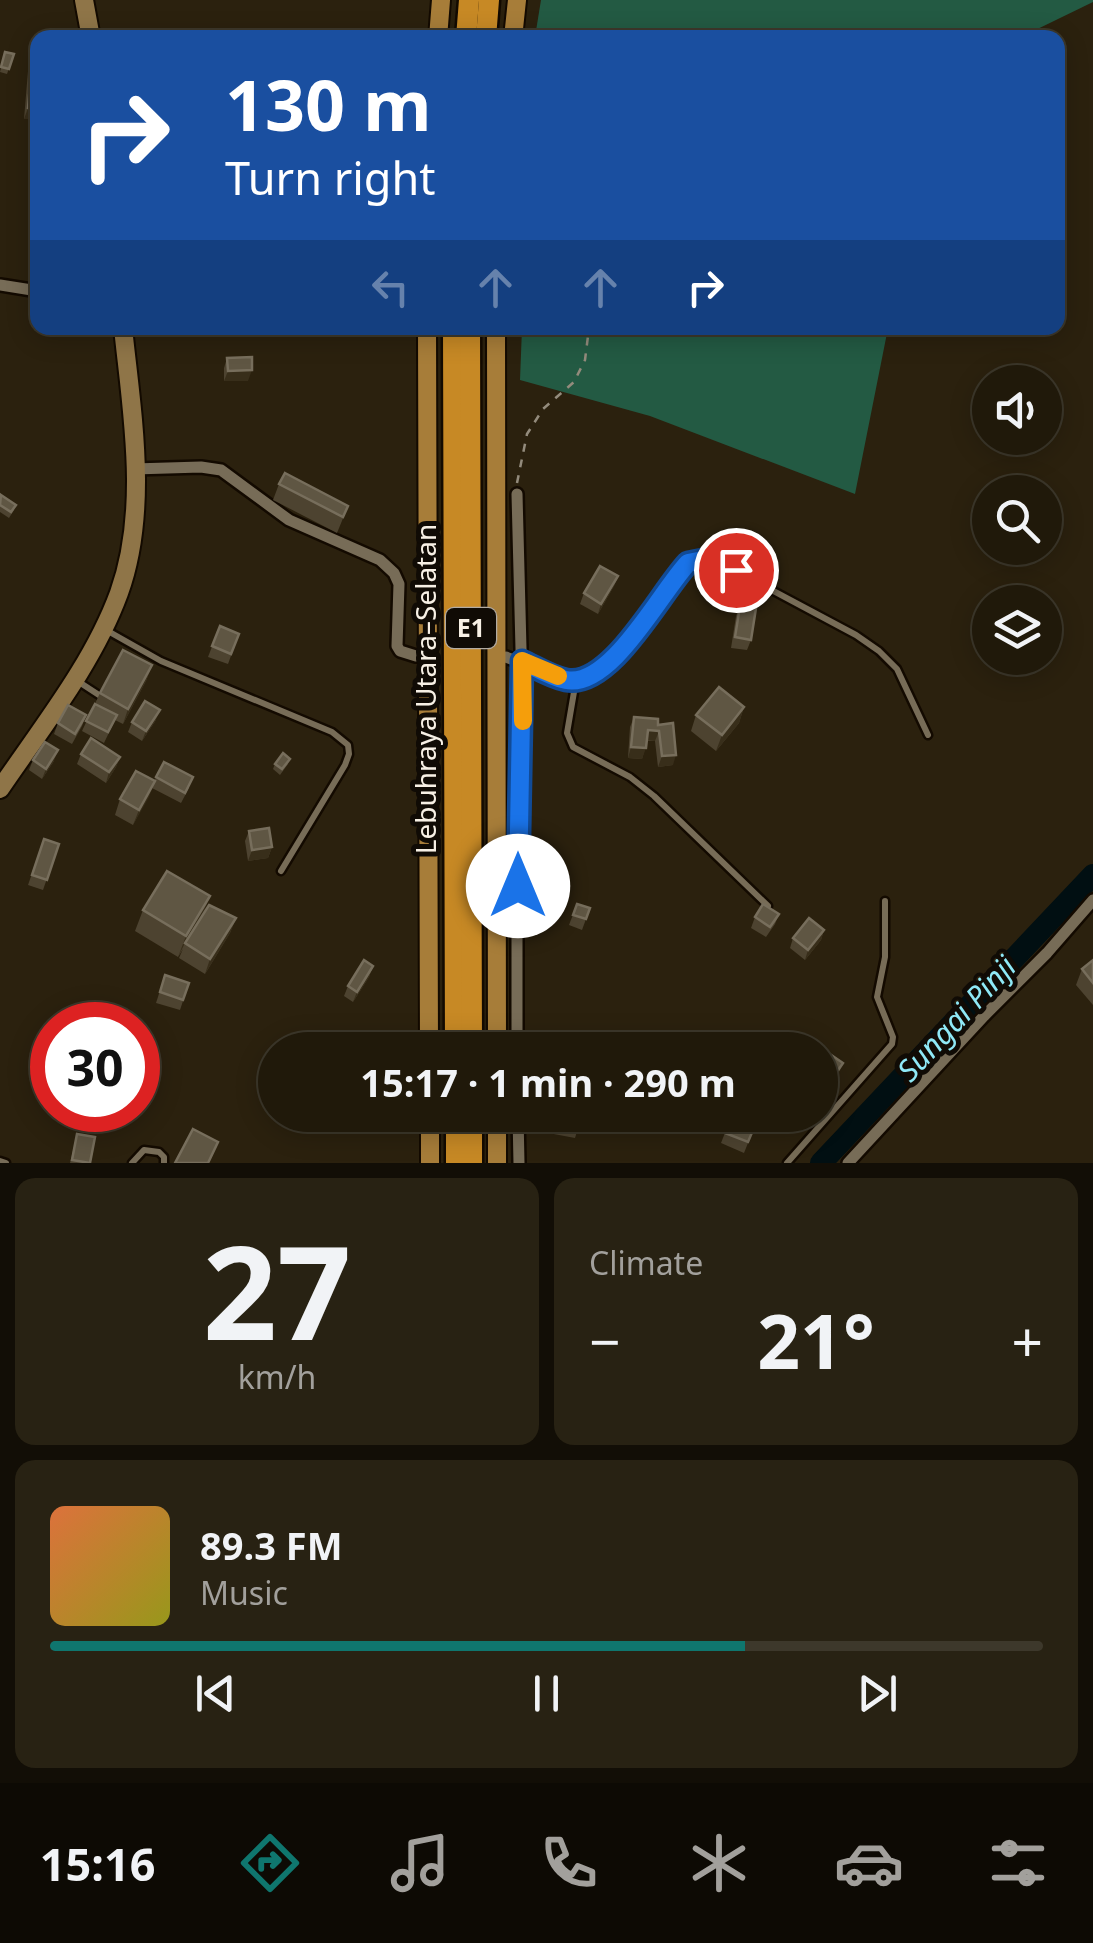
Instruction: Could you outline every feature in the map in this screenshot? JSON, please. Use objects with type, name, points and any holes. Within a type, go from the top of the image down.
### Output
[{"type":"highway","points":[[467,30],[469,0]]},
{"type":"highway","points":[[487,30],[489,0]]},
{"type":"highway","name":"Lebuhraya Utara–Selatan","points":[[452,335],[455,1032]]},
{"type":"highway","name":"Lebuhraya Utara–Selatan","points":[[470,335],[472,1032]]},
{"type":"highway","points":[[456,1132],[456,1163]]},
{"type":"highway","points":[[472,1132],[472,1163]]},
{"type":"main road","points":[[439,30],[441,0]]},
{"type":"main road","points":[[514,30],[517,0]]},
{"type":"main road","points":[[0,789],[74,678],[118,596],[129,555],[134,469],[124,335]]},
{"type":"main road","points":[[427,335],[429,1032]]},
{"type":"main road","points":[[496,335],[497,1032]]},
{"type":"main road","points":[[430,1132],[430,1163]]},
{"type":"main road","points":[[497,1132],[497,1163]]},
{"type":"street","points":[[0,285],[30,289]]},
{"type":"street","points":[[134,469],[222,470],[289,520],[380,560],[399,584],[398,646],[400,651],[416,656]]},
{"type":"street","points":[[517,494],[522,661],[517,1032]]},
{"type":"street","points":[[506,656],[567,680]]},
{"type":"street","points":[[848,1163],[1093,900]]},
{"type":"street","points":[[518,1132],[519,1163]]},
{"type":"lane","points":[[768,906],[654,796],[573,747],[567,733],[574,692],[567,680],[592,674],[641,628],[688,563],[708,559],[736,570],[879,651],[897,669],[928,735]]},
{"type":"lane","points":[[103,628],[161,661],[332,732],[348,745],[346,764],[281,871]]},
{"type":"lane","points":[[74,678],[104,698]]},
{"type":"lane","points":[[787,1163],[892,1044],[893,1037],[877,997],[885,957],[885,901]]},
{"type":"lane","points":[[132,1163],[144,1150],[158,1152],[164,1163]]},
{"type":"path","points":[[517,494],[518,468],[528,434],[543,409],[574,382],[585,360],[588,335]]},
{"type":"green space","points":[[541,0],[1093,0],[1035,30],[536,30]]},
{"type":"green space","points":[[522,335],[887,335],[855,494],[650,416],[520,380]]},
{"type":"building","points":[[5,52],[14,54],[9,69],[1,67]]},
{"type":"building","points":[[252,357],[252,370],[228,371],[227,358]]},
{"type":"building","points":[[285,473],[348,506],[343,517],[279,484]]},
{"type":"building","points":[[1,495],[16,505],[11,512],[0,505]]},
{"type":"building","points":[[600,566],[618,576],[601,604],[584,593]]},
{"type":"building","points":[[740,606],[756,608],[751,640],[735,637]]},
{"type":"building","points":[[220,626],[239,634],[231,654],[212,646]]},
{"type":"building","points":[[123,650],[152,665],[128,709],[100,693]]},
{"type":"building","points":[[719,687],[744,707],[722,735],[696,715]]},
{"type":"building","points":[[145,701],[160,710],[146,731],[132,722]]},
{"type":"building","points":[[95,704],[117,715],[108,732],[86,721]]},
{"type":"building","points":[[68,705],[86,715],[75,734],[58,723]]},
{"type":"building","points":[[634,717],[658,719],[658,725],[673,723],[676,755],[662,756],[659,731],[648,730],[646,748],[631,747]]},
{"type":"building","points":[[91,738],[120,757],[109,772],[81,754]]},
{"type":"building","points":[[45,742],[58,750],[46,769],[33,760]]},
{"type":"building","points":[[283,753],[290,759],[282,769],[275,764]]},
{"type":"building","points":[[164,762],[193,777],[185,793],[156,777]]},
{"type":"building","points":[[136,771],[155,781],[139,810],[120,799]]},
{"type":"building","points":[[269,828],[272,847],[252,850],[249,831]]},
{"type":"building","points":[[44,839],[59,844],[47,880],[32,875]]},
{"type":"building","points":[[167,871],[210,896],[186,936],[143,910]]},
{"type":"building","points":[[577,904],[590,908],[586,919],[573,915]]},
{"type":"building","points":[[763,904],[779,914],[770,927],[755,917]]},
{"type":"building","points":[[209,905],[236,918],[210,959],[185,943]]},
{"type":"building","points":[[809,918],[824,930],[808,950],[793,938]]},
{"type":"building","points":[[364,960],[373,966],[357,992],[348,986]]},
{"type":"building","points":[[1093,960],[1093,983],[1082,969]]},
{"type":"building","points":[[165,975],[189,983],[183,1000],[160,992]]},
{"type":"building","points":[[193,1129],[218,1142],[208,1163],[175,1163]]},
{"type":"building","points":[[725,1132],[752,1132],[748,1142]]},
{"type":"building","points":[[77,1134],[95,1137],[90,1163],[72,1160]]},
{"type":"waterway","name":"Sungai Pinji","points":[[821,1163],[1093,875]]},
{"type":"slow traffic","points":[[523,721],[522,661],[558,676]]},
{"type":"route","points":[[518,886],[522,661],[567,680],[584,678],[641,628],[688,563],[708,559],[736,570]]}]
